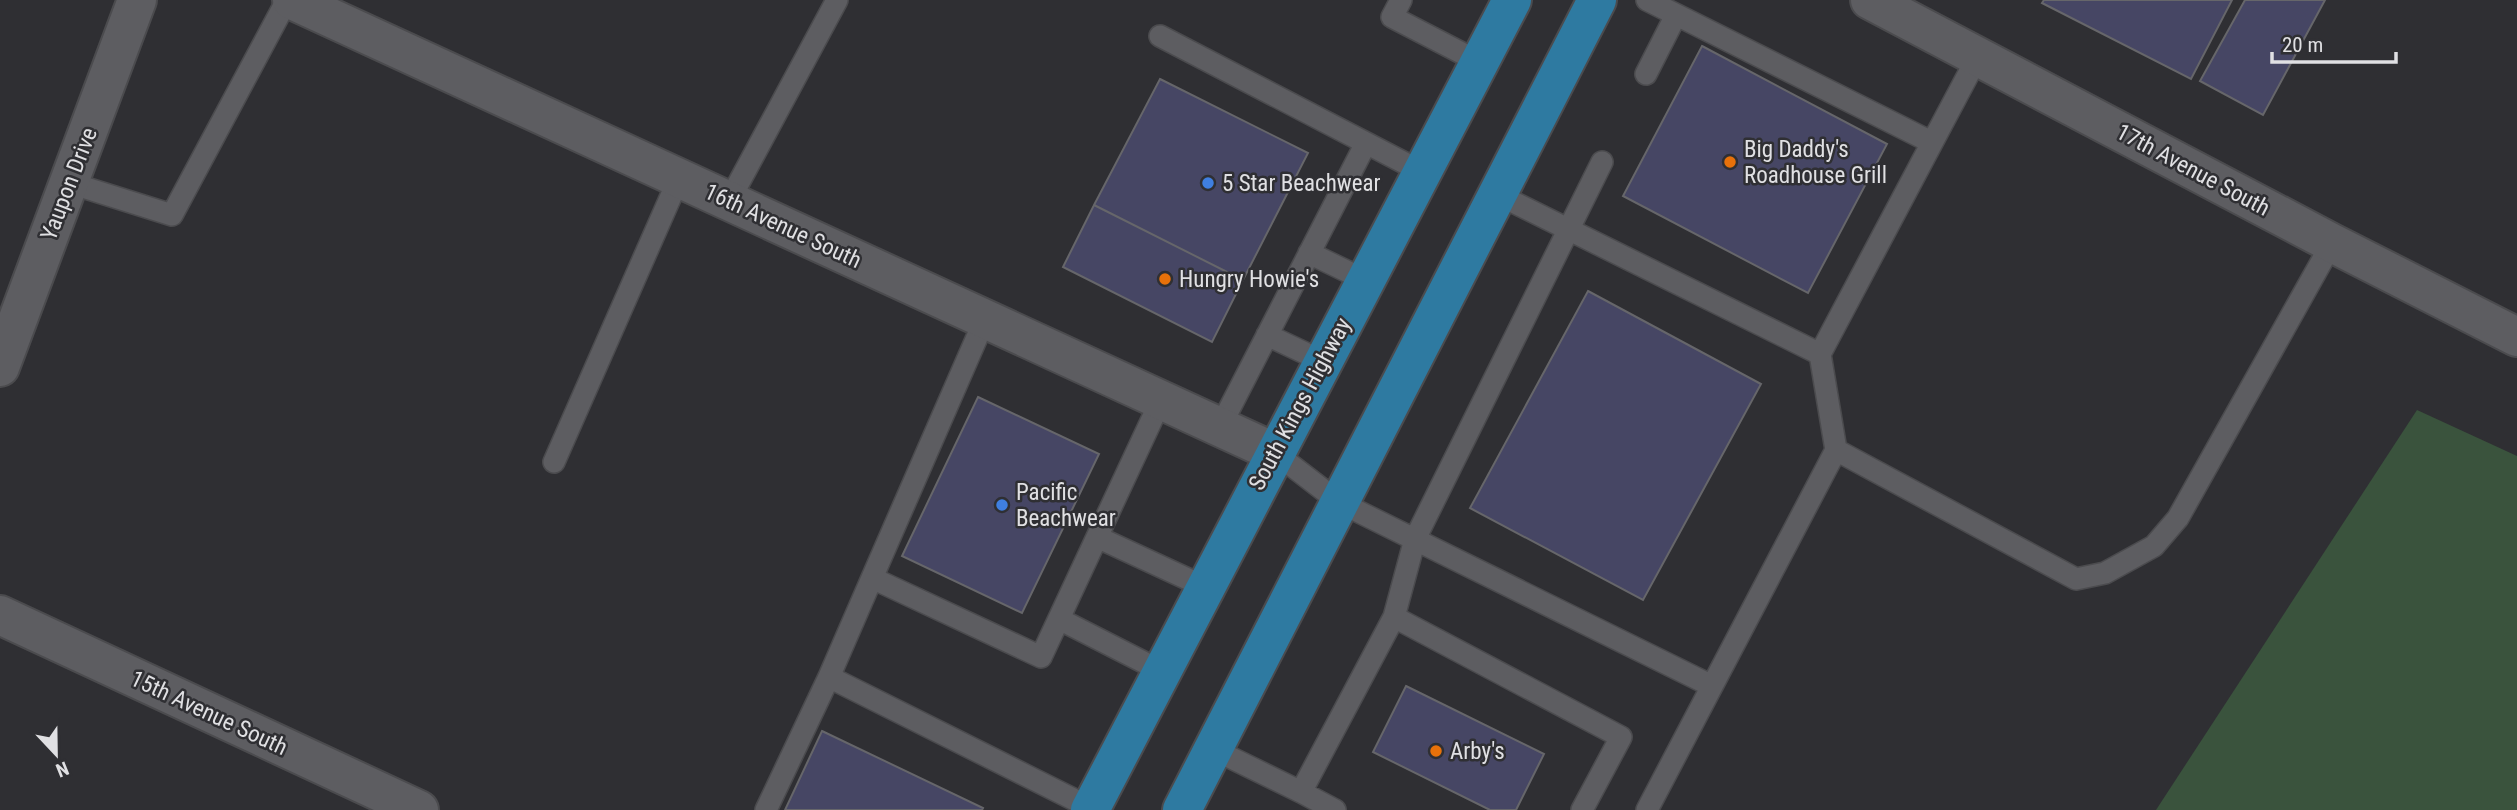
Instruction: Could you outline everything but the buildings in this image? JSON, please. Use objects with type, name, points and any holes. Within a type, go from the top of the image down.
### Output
[{"type":"main road","name":"South Kings Highway","points":[[1090,809],[1512,0]]},
{"type":"main road","points":[[1182,810],[1597,0]]},
{"type":"street","name":"Yaupon Drive","points":[[0,367],[137,0]]},
{"type":"street","name":"16th Avenue South","points":[[290,0],[1274,452]]},
{"type":"street","name":"17th Avenue South","points":[[1870,0],[2517,337]]},
{"type":"street","name":"15th Avenue South","points":[[0,615],[419,810]]},
{"type":"lane","points":[[70,183],[172,215],[290,0]]},
{"type":"lane","points":[[729,201],[837,0]]},
{"type":"lane","points":[[1401,0],[1392,17],[1479,62]]},
{"type":"lane","points":[[1647,0],[1931,142]]},
{"type":"lane","points":[[1646,74],[1676,15]]},
{"type":"lane","points":[[1160,36],[1422,172]]},
{"type":"lane","points":[[1647,810],[1836,450],[1820,354],[1977,58]]},
{"type":"lane","points":[[1220,427],[1366,143]]},
{"type":"lane","points":[[1301,792],[1394,617],[1415,539],[1602,162]]},
{"type":"lane","points":[[554,462],[679,178]]},
{"type":"lane","points":[[1497,194],[1820,354]]},
{"type":"lane","points":[[1836,450],[2076,579],[2105,573],[2154,546],[2178,518],[2332,243]]},
{"type":"lane","points":[[1310,253],[1365,280]]},
{"type":"lane","points":[[766,810],[829,677],[985,319]]},
{"type":"lane","points":[[1267,335],[1322,362]]},
{"type":"lane","points":[[872,578],[1041,657],[1161,400]]},
{"type":"lane","points":[[1274,452],[1339,502],[1712,686]]},
{"type":"lane","points":[[1097,537],[1205,587]]},
{"type":"lane","points":[[1394,617],[1621,737],[1582,810]]},
{"type":"lane","points":[[1059,619],[1161,671]]},
{"type":"lane","points":[[829,677],[1090,809]]},
{"type":"lane","points":[[1213,749],[1335,810]]},
{"type":"green space","points":[[2417,410],[2517,456],[2517,810],[2156,810]]},
{"type":"place","name":"Big Daddy's Roadhouse Grill","points":[[1730,162]]},
{"type":"place","name":"5 Star Beachwear","points":[[1208,183]]},
{"type":"place","name":"Hungry Howie's","points":[[1165,279]]},
{"type":"place","name":"Pacific Beachwear","points":[[1002,505]]},
{"type":"place","name":"Arby's","points":[[1436,751]]}]
